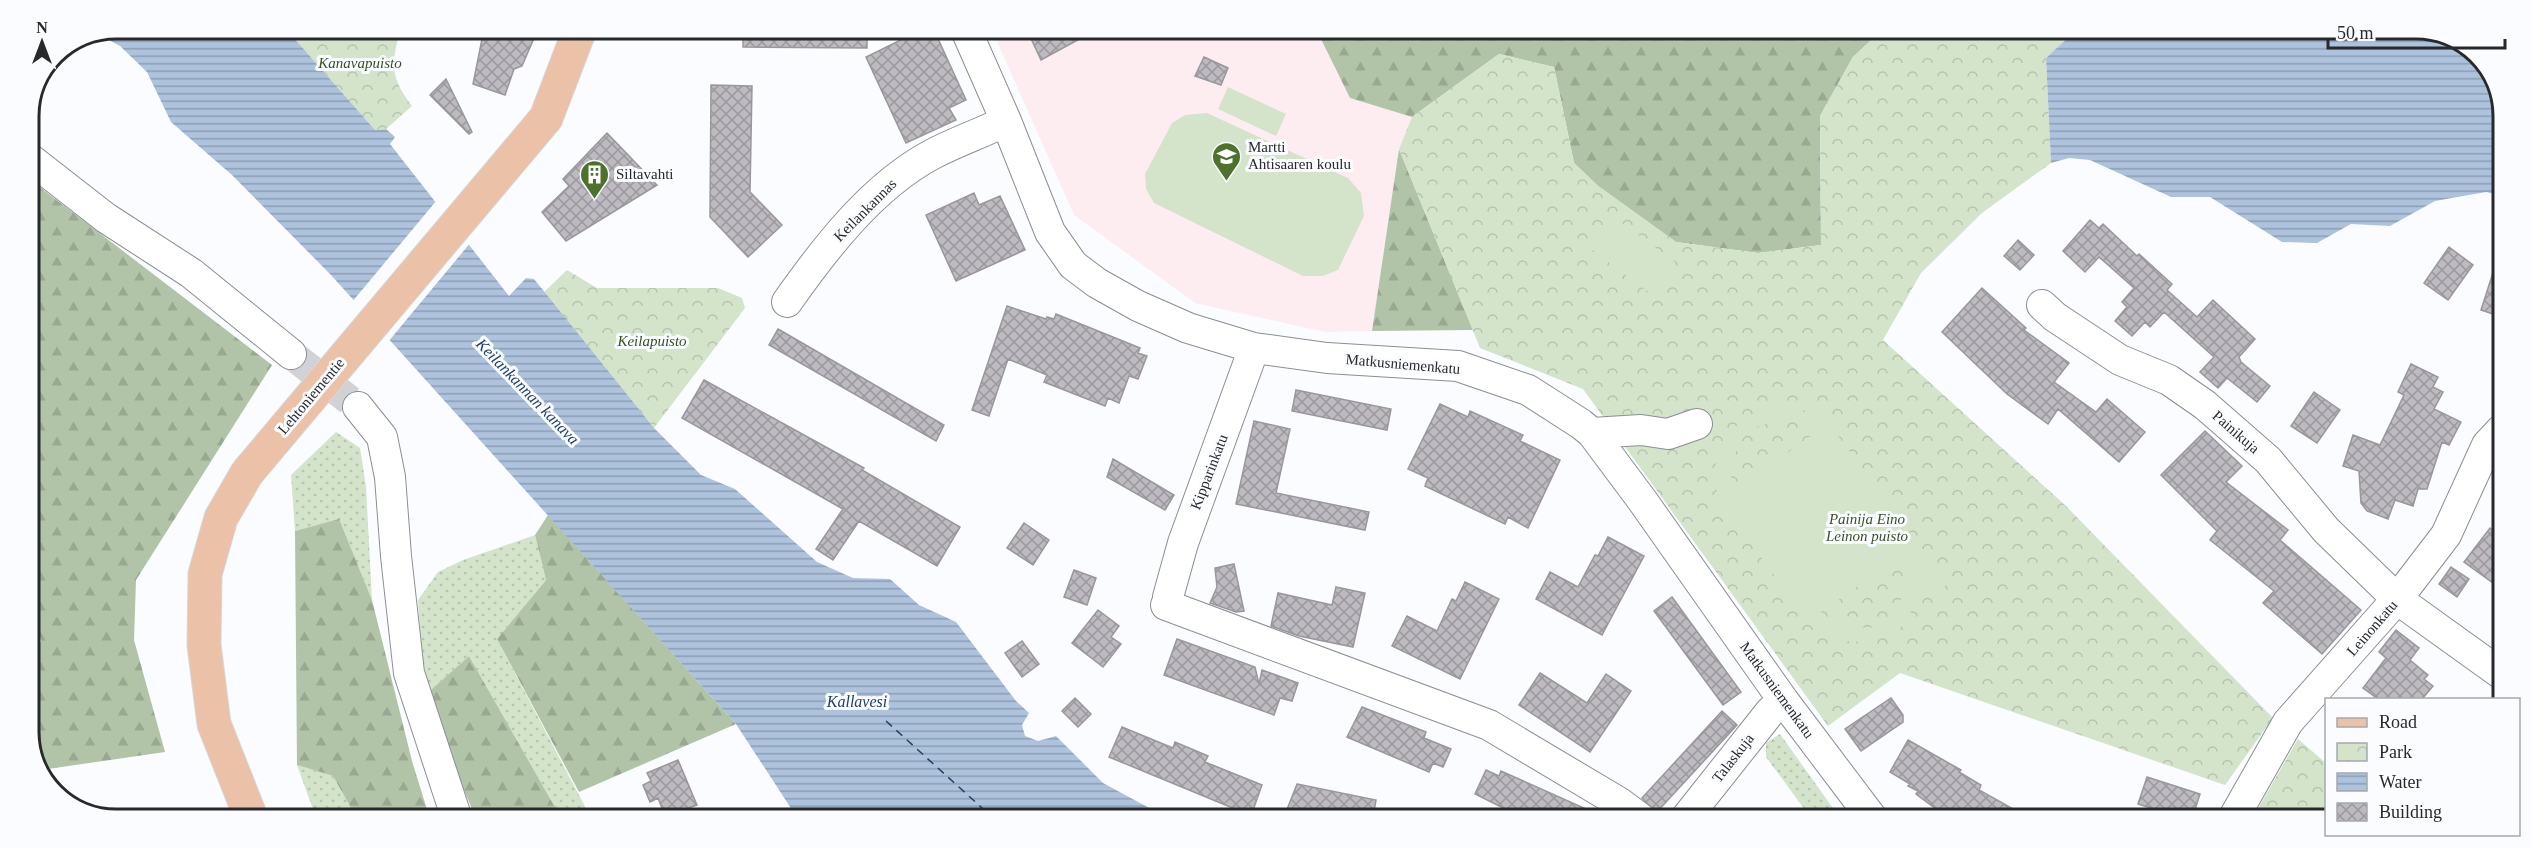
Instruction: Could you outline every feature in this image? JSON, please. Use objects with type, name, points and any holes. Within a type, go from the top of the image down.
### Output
[{"type":"main road","name":"Lehtoniementie","points":[[248,809],[214,724],[204,645],[205,574],[221,518],[247,473],[546,118],[576,39]]},
{"type":"street","name":"Matkusniemenkatu","points":[[970,39],[1006,121],[1050,232],[1073,265],[1097,283],[1138,306],[1188,328],[1254,348],[1328,358],[1458,366],[1527,390],[1581,424],[1592,434],[1642,500],[1783,700],[1865,809]]},
{"type":"street","name":"Keilankannas","points":[[787,302],[821,254],[889,184],[931,155],[1006,121]]},
{"type":"street","points":[[39,166],[106,218],[191,273],[291,354]]},
{"type":"street","name":"Painikuja","points":[[2042,305],[2055,317],[2120,360],[2169,380],[2205,405],[2268,460],[2326,531],[2397,599],[2493,668]]},
{"type":"street","name":"Kipparinkatu","points":[[1254,348],[1183,543],[1167,601],[1489,725],[1628,809]]},
{"type":"street","points":[[358,406],[382,437],[390,477],[409,673],[454,809]]},
{"type":"street","points":[[1592,434],[1641,430],[1668,434],[1697,424]]},
{"type":"street","name":"Leinonkatu","points":[[2239,809],[2288,723],[2397,599],[2446,535],[2487,445],[2493,439]]},
{"type":"street","name":"Talaskuja","points":[[1693,809],[1770,712],[1783,700]]},
{"type":"shaded area","name":"Martti Ahtisaaren koulu","points":[[996,39],[1321,39],[1350,98],[1412,117],[1399,149],[1372,331],[1325,332],[1195,303],[1074,215]]},
{"type":"green space","name":"Kanavapuisto","points":[[295,39],[398,39],[394,69],[399,86],[412,106],[386,129],[375,130]]},
{"type":"green space","points":[[1321,39],[1872,39],[1853,57],[1820,116],[1821,245],[1758,253],[1676,242],[1598,186],[1574,163],[1554,67],[1499,54],[1412,117],[1350,98]]},
{"type":"green space","name":"Painija Eino Leinon puisto","points":[[1872,39],[2066,39],[2046,58],[2051,163],[1982,213],[1921,273],[1883,340],[2066,506],[2273,718],[2225,785],[1900,673],[1828,726],[1583,389],[1480,348],[1399,149],[1412,117],[1499,54],[1554,67],[1574,163],[1598,186],[1676,242],[1758,253],[1821,245],[1820,116],[1853,57]]},
{"type":"green space","points":[[1228,87],[1286,114],[1276,136],[1218,109]]},
{"type":"green space","points":[[1207,113],[1348,178],[1361,193],[1364,216],[1338,270],[1323,276],[1303,276],[1154,203],[1146,189],[1145,174],[1172,123],[1185,115]]},
{"type":"green space","points":[[1399,149],[1473,330],[1372,331]]},
{"type":"green space","points":[[39,187],[272,365],[136,580],[134,640],[165,752],[49,769],[40,747],[39,737],[39,645],[41,641],[39,633]]},
{"type":"green space","points":[[1611,215],[1675,262],[1651,294],[1588,247]]},
{"type":"green space","name":"Keilapuisto","points":[[567,270],[597,288],[718,288],[742,298],[745,308],[654,428],[543,293]]},
{"type":"green space","points":[[1808,394],[1946,585],[1935,595],[1919,575],[1915,601],[1909,617],[1898,630],[1881,638],[1859,642],[1837,639],[1817,630],[1809,623],[1721,504],[1716,490],[1716,465],[1720,451],[1726,438],[1735,428],[1745,419],[1772,408],[1795,408],[1806,413],[1798,401]],"holes":[[[1790,420],[1805,426],[1813,434],[1734,492],[1731,476],[1733,460],[1744,437],[1759,426]],[[1900,556],[1905,565],[1906,586],[1897,607],[1883,623],[1864,628],[1832,621],[1821,612]]]},
{"type":"green space","points":[[336,432],[360,448],[366,487],[372,600],[339,520],[295,531],[291,475]]},
{"type":"green space","points":[[548,515],[736,724],[579,792],[497,639],[546,580],[535,535]]},
{"type":"green space","points":[[339,519],[372,600],[412,761],[427,809],[352,809],[333,776],[297,765],[295,531]]},
{"type":"green space","points":[[535,535],[546,580],[497,639],[586,809],[556,809],[469,656],[424,696],[418,600],[438,572],[463,560]]},
{"type":"green space","points":[[469,656],[556,809],[472,809],[424,696]]},
{"type":"green space","points":[[1780,734],[1834,809],[1804,809],[1766,757],[1766,743]]},
{"type":"green space","points":[[2298,739],[2325,762],[2325,809],[2258,809]]},
{"type":"green space","points":[[297,765],[333,776],[352,809],[313,809]]},
{"type":"water","name":"Kallavesi","points":[[295,39],[375,130],[386,129],[395,137],[390,144],[509,296],[526,278],[534,279],[654,428],[701,475],[735,489],[817,562],[853,578],[890,579],[919,605],[956,622],[1016,701],[1029,713],[1022,725],[1025,736],[1038,741],[1056,736],[1103,783],[1151,809],[791,809],[736,724],[331,275],[232,175],[171,122],[147,72],[120,46],[108,40]]},
{"type":"water","points":[[2066,39],[2416,39],[2436,42],[2463,55],[2480,73],[2487,87],[2493,111],[2493,194],[2486,192],[2435,201],[2390,226],[2351,224],[2317,243],[2282,242],[2210,197],[2171,197],[2090,160],[2069,158],[2051,163],[2046,58]]},
{"type":"pier","points":[[437,200],[471,242],[388,342],[352,302]]},
{"type":"building","points":[[482,39],[534,39],[522,66],[514,69],[505,95],[473,84]]},
{"type":"building","points":[[743,39],[867,39],[867,48],[743,47]]},
{"type":"building","points":[[903,39],[938,39],[966,100],[949,108],[956,120],[906,143],[866,57]]},
{"type":"building","points":[[1031,39],[1080,39],[1041,60]]},
{"type":"building","points":[[1204,57],[1228,68],[1221,85],[1195,76]]},
{"type":"building","points":[[446,79],[472,132],[469,134],[430,95]]},
{"type":"building","points":[[711,85],[752,86],[750,192],[782,225],[748,257],[710,217]]},
{"type":"building","name":"Siltavahti","points":[[607,133],[657,185],[566,241],[542,212],[569,186],[563,179]]},
{"type":"building","points":[[974,193],[979,205],[1000,196],[1025,250],[956,281],[926,215]]},
{"type":"building","points":[[2090,220],[2099,228],[2103,224],[2137,256],[2139,254],[2172,284],[2167,290],[2197,317],[2213,300],[2255,339],[2239,357],[2241,362],[2270,386],[2257,402],[2227,378],[2218,388],[2200,372],[2214,357],[2164,312],[2150,327],[2145,322],[2132,336],[2115,321],[2127,307],[2122,302],[2134,288],[2099,257],[2085,272],[2063,251]]},
{"type":"building","points":[[2018,240],[2034,255],[2020,270],[2004,256]]},
{"type":"building","points":[[2449,247],[2473,265],[2448,300],[2424,283]]},
{"type":"building","points":[[2493,273],[2493,314],[2481,310]]},
{"type":"building","points":[[1982,288],[2026,328],[2024,330],[2069,363],[2054,382],[2096,412],[2107,399],[2145,432],[2119,462],[2058,409],[2048,424],[2007,394],[1942,332]]},
{"type":"building","points":[[1007,306],[1046,319],[1047,317],[1054,319],[1056,314],[1140,348],[1138,353],[1147,356],[1138,379],[1129,376],[1119,403],[1108,398],[1105,406],[1044,382],[1047,375],[1008,359],[989,416],[972,410]]},
{"type":"building","points":[[778,329],[944,425],[936,441],[769,345]]},
{"type":"building","points":[[2411,364],[2438,377],[2433,387],[2443,392],[2434,409],[2461,422],[2449,445],[2442,442],[2427,489],[2418,489],[2413,506],[2395,500],[2388,519],[2367,511],[2361,503],[2359,471],[2343,466],[2353,435],[2380,445],[2404,395],[2398,392]]},
{"type":"building","points":[[704,380],[864,468],[862,470],[960,527],[937,566],[859,521],[833,560],[816,549],[843,509],[682,418]]},
{"type":"building","points":[[1296,390],[1391,409],[1387,430],[1292,411]]},
{"type":"building","points":[[2314,392],[2340,410],[2317,443],[2291,426]]},
{"type":"building","points":[[1440,404],[1468,417],[1470,411],[1523,435],[1520,441],[1560,460],[1528,528],[1508,517],[1505,524],[1425,486],[1428,478],[1408,469]]},
{"type":"building","points":[[1254,421],[1290,429],[1276,493],[1369,512],[1365,530],[1236,504]]},
{"type":"building","points":[[2205,431],[2242,466],[2226,482],[2288,530],[2280,540],[2361,610],[2322,654],[2263,603],[2274,591],[2210,540],[2217,531],[2161,475]]},
{"type":"building","points":[[1113,459],[1174,495],[1165,510],[1107,477]]},
{"type":"building","points":[[1024,523],[1049,540],[1033,565],[1007,548]]},
{"type":"building","points":[[2490,528],[2493,530],[2493,583],[2464,562]]},
{"type":"building","points":[[1608,537],[1644,556],[1602,635],[1536,599],[1550,572],[1578,587],[1595,555],[1598,556]]},
{"type":"building","points":[[1234,564],[1244,611],[1236,612],[1210,603],[1217,587],[1215,568]]},
{"type":"building","points":[[2451,567],[2469,579],[2457,597],[2439,584]]},
{"type":"building","points":[[1074,570],[1096,578],[1087,605],[1064,597]]},
{"type":"building","points":[[1465,582],[1499,599],[1460,679],[1392,646],[1407,616],[1437,631],[1452,599],[1456,601]]},
{"type":"building","points":[[1336,587],[1365,593],[1353,647],[1299,636],[1271,626],[1278,593],[1332,605]]},
{"type":"building","points":[[1672,597],[1741,692],[1723,705],[1654,611]]},
{"type":"building","points":[[1098,610],[1119,626],[1111,637],[1121,644],[1103,667],[1072,643]]},
{"type":"building","points":[[2396,630],[2419,648],[2410,660],[2428,675],[2424,679],[2433,686],[2423,698],[2377,698],[2363,688],[2386,658],[2379,652]]},
{"type":"building","points":[[1177,639],[1255,667],[1259,684],[1262,670],[1298,683],[1292,701],[1280,698],[1274,715],[1164,675]]},
{"type":"building","points":[[1022,641],[1039,664],[1022,677],[1005,653]]},
{"type":"building","points":[[1540,673],[1587,703],[1606,674],[1631,691],[1590,752],[1519,705]]},
{"type":"building","points":[[1075,698],[1091,714],[1078,727],[1062,711]]},
{"type":"building","points":[[1891,698],[1903,715],[1903,722],[1861,751],[1845,729]]},
{"type":"building","points":[[1362,707],[1426,732],[1424,738],[1451,749],[1443,767],[1433,763],[1429,772],[1347,737]]},
{"type":"building","points":[[1722,711],[1737,725],[1660,809],[1652,809],[1642,798]]},
{"type":"building","points":[[1122,727],[1173,748],[1175,742],[1208,756],[1205,762],[1262,785],[1253,809],[1235,809],[1109,757]]},
{"type":"building","points":[[1908,740],[1961,770],[1959,772],[1981,785],[1979,790],[2013,809],[1936,809],[1916,794],[1918,791],[1908,786],[1910,784],[1890,772]]},
{"type":"building","points":[[678,760],[697,805],[685,809],[662,809],[658,798],[650,802],[643,785],[651,781],[647,773]]},
{"type":"building","points":[[1486,770],[1499,776],[1501,771],[1586,809],[1505,809],[1475,794]]},
{"type":"building","points":[[2147,777],[2200,794],[2195,809],[2154,809],[2138,804]]},
{"type":"building","points":[[1297,784],[1376,800],[1374,809],[1287,809]]},
{"type":"ferry route","points":[[886,721],[983,809]]},
{"type":"tunnel","points":[[291,354],[358,407]]},
{"type":"place","name":"Martti Ahtisaaren koulu","points":[[1227,182]]},
{"type":"place","name":"Siltavahti","points":[[595,200]]},
{"type":"water label","name":"Keilankannan kanava","points":[[528,391]]}]
